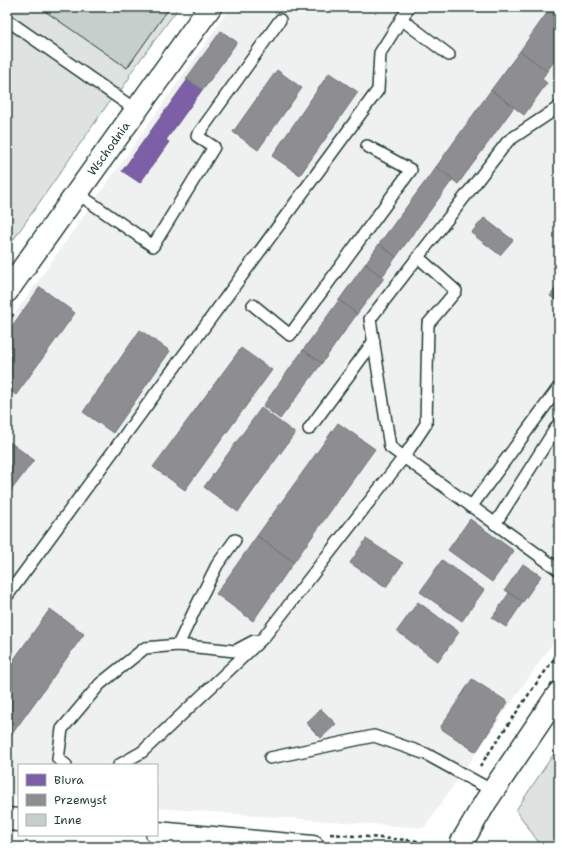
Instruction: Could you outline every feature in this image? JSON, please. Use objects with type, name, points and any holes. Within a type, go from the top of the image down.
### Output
[{"type":"street","name":"Wschodnia","points":[[7,291],[210,7]]},
{"type":"street","points":[[462,847],[462,842],[493,791],[559,693]]},
{"type":"street","points":[[7,819],[18,820]]},
{"type":"street","points":[[158,833],[313,847]]},
{"type":"lane","points":[[7,596],[378,90],[380,53],[409,7]]},
{"type":"lane","points":[[401,19],[449,55]]},
{"type":"lane","points":[[7,20],[136,110]]},
{"type":"lane","points":[[77,193],[153,246],[214,147],[197,136],[280,20]]},
{"type":"lane","points":[[559,107],[508,141],[370,319],[390,447],[559,570]]},
{"type":"lane","points":[[254,305],[290,335],[412,170],[367,146]]},
{"type":"lane","points":[[121,764],[142,752],[237,655],[264,637],[404,457],[426,424],[428,324],[456,291],[418,258]]},
{"type":"lane","points":[[309,429],[374,341]]},
{"type":"lane","points":[[472,507],[559,387]]},
{"type":"lane","points":[[495,524],[559,423]]},
{"type":"lane","points":[[178,645],[217,565],[235,540]]},
{"type":"lane","points":[[65,764],[58,759],[62,729],[100,684],[145,648],[178,645],[237,655]]},
{"type":"lane","points":[[270,758],[374,736],[426,754],[493,791]]},
{"type":"path","points":[[471,779],[559,652]]},
{"type":"shaded area","points":[[7,7],[179,7],[129,75],[130,77],[121,90],[119,88],[11,243],[7,240]]},
{"type":"shaded area","points":[[231,7],[559,7],[559,634],[424,828],[158,808],[158,764],[18,764],[18,797],[7,796],[7,325]]},
{"type":"shaded area","points":[[559,746],[559,847],[541,846],[516,810]]},
{"type":"building: Biura","points":[[188,79],[202,90],[166,140],[169,142],[140,183],[122,171]]},
{"type":"building: Przemysł","points":[[551,7],[559,7],[559,55],[547,71],[520,51]]},
{"type":"building: Przemysł","points":[[221,31],[237,42],[203,90],[186,79]]},
{"type":"building: Przemysł","points":[[520,51],[547,71],[542,79],[547,83],[524,115],[491,90]]},
{"type":"building: Przemysł","points":[[277,70],[302,88],[258,150],[233,132]]},
{"type":"building: Przemysł","points":[[329,73],[358,92],[300,175],[272,156]]},
{"type":"building: Przemysł","points":[[491,90],[514,107],[458,184],[436,167]]},
{"type":"building: Przemysł","points":[[436,167],[453,179],[396,257],[379,244]]},
{"type":"building: Przemysł","points":[[484,218],[513,240],[500,255],[471,233]]},
{"type":"building: Przemysł","points":[[379,244],[396,257],[382,277],[365,264]]},
{"type":"building: Przemysł","points":[[365,264],[384,278],[357,314],[339,300]]},
{"type":"building: Przemysł","points":[[559,284],[559,303],[550,296]]},
{"type":"building: Przemysł","points":[[40,287],[75,313],[16,395],[8,389],[7,390],[7,333]]},
{"type":"building: Przemysł","points":[[339,300],[357,314],[322,363],[303,350]]},
{"type":"building: Przemysł","points":[[140,330],[170,351],[113,433],[83,412]]},
{"type":"building: Przemysł","points":[[241,348],[272,370],[185,490],[153,467]]},
{"type":"building: Przemysł","points":[[303,350],[322,363],[280,419],[263,406]]},
{"type":"building: Przemysł","points":[[261,408],[295,433],[238,512],[204,487]]},
{"type":"building: Przemysł","points":[[338,423],[375,449],[294,562],[257,536]]},
{"type":"building: Przemysł","points":[[7,440],[34,460],[7,496]]},
{"type":"building: Przemysł","points":[[470,519],[514,551],[492,582],[448,550]]},
{"type":"building: Przemysł","points":[[257,536],[294,562],[253,621],[216,594]]},
{"type":"building: Przemysł","points":[[366,539],[403,563],[386,587],[350,563]]},
{"type":"building: Przemysł","points":[[442,560],[484,590],[462,621],[420,592]]},
{"type":"building: Przemysł","points":[[523,564],[541,576],[523,602],[505,590]]},
{"type":"building: Przemysł","points":[[509,593],[523,602],[506,627],[492,618]]},
{"type":"building: Przemysł","points":[[418,602],[459,632],[438,662],[397,631]]},
{"type":"building: Przemysł","points":[[50,609],[84,634],[7,741],[7,669]]},
{"type":"building: Przemysł","points":[[472,679],[508,702],[476,752],[440,728]]},
{"type":"building: Przemysł","points":[[321,709],[336,724],[321,738],[306,723]]},
{"type":"building: Inne","points":[[39,7],[170,7],[127,68]]}]
